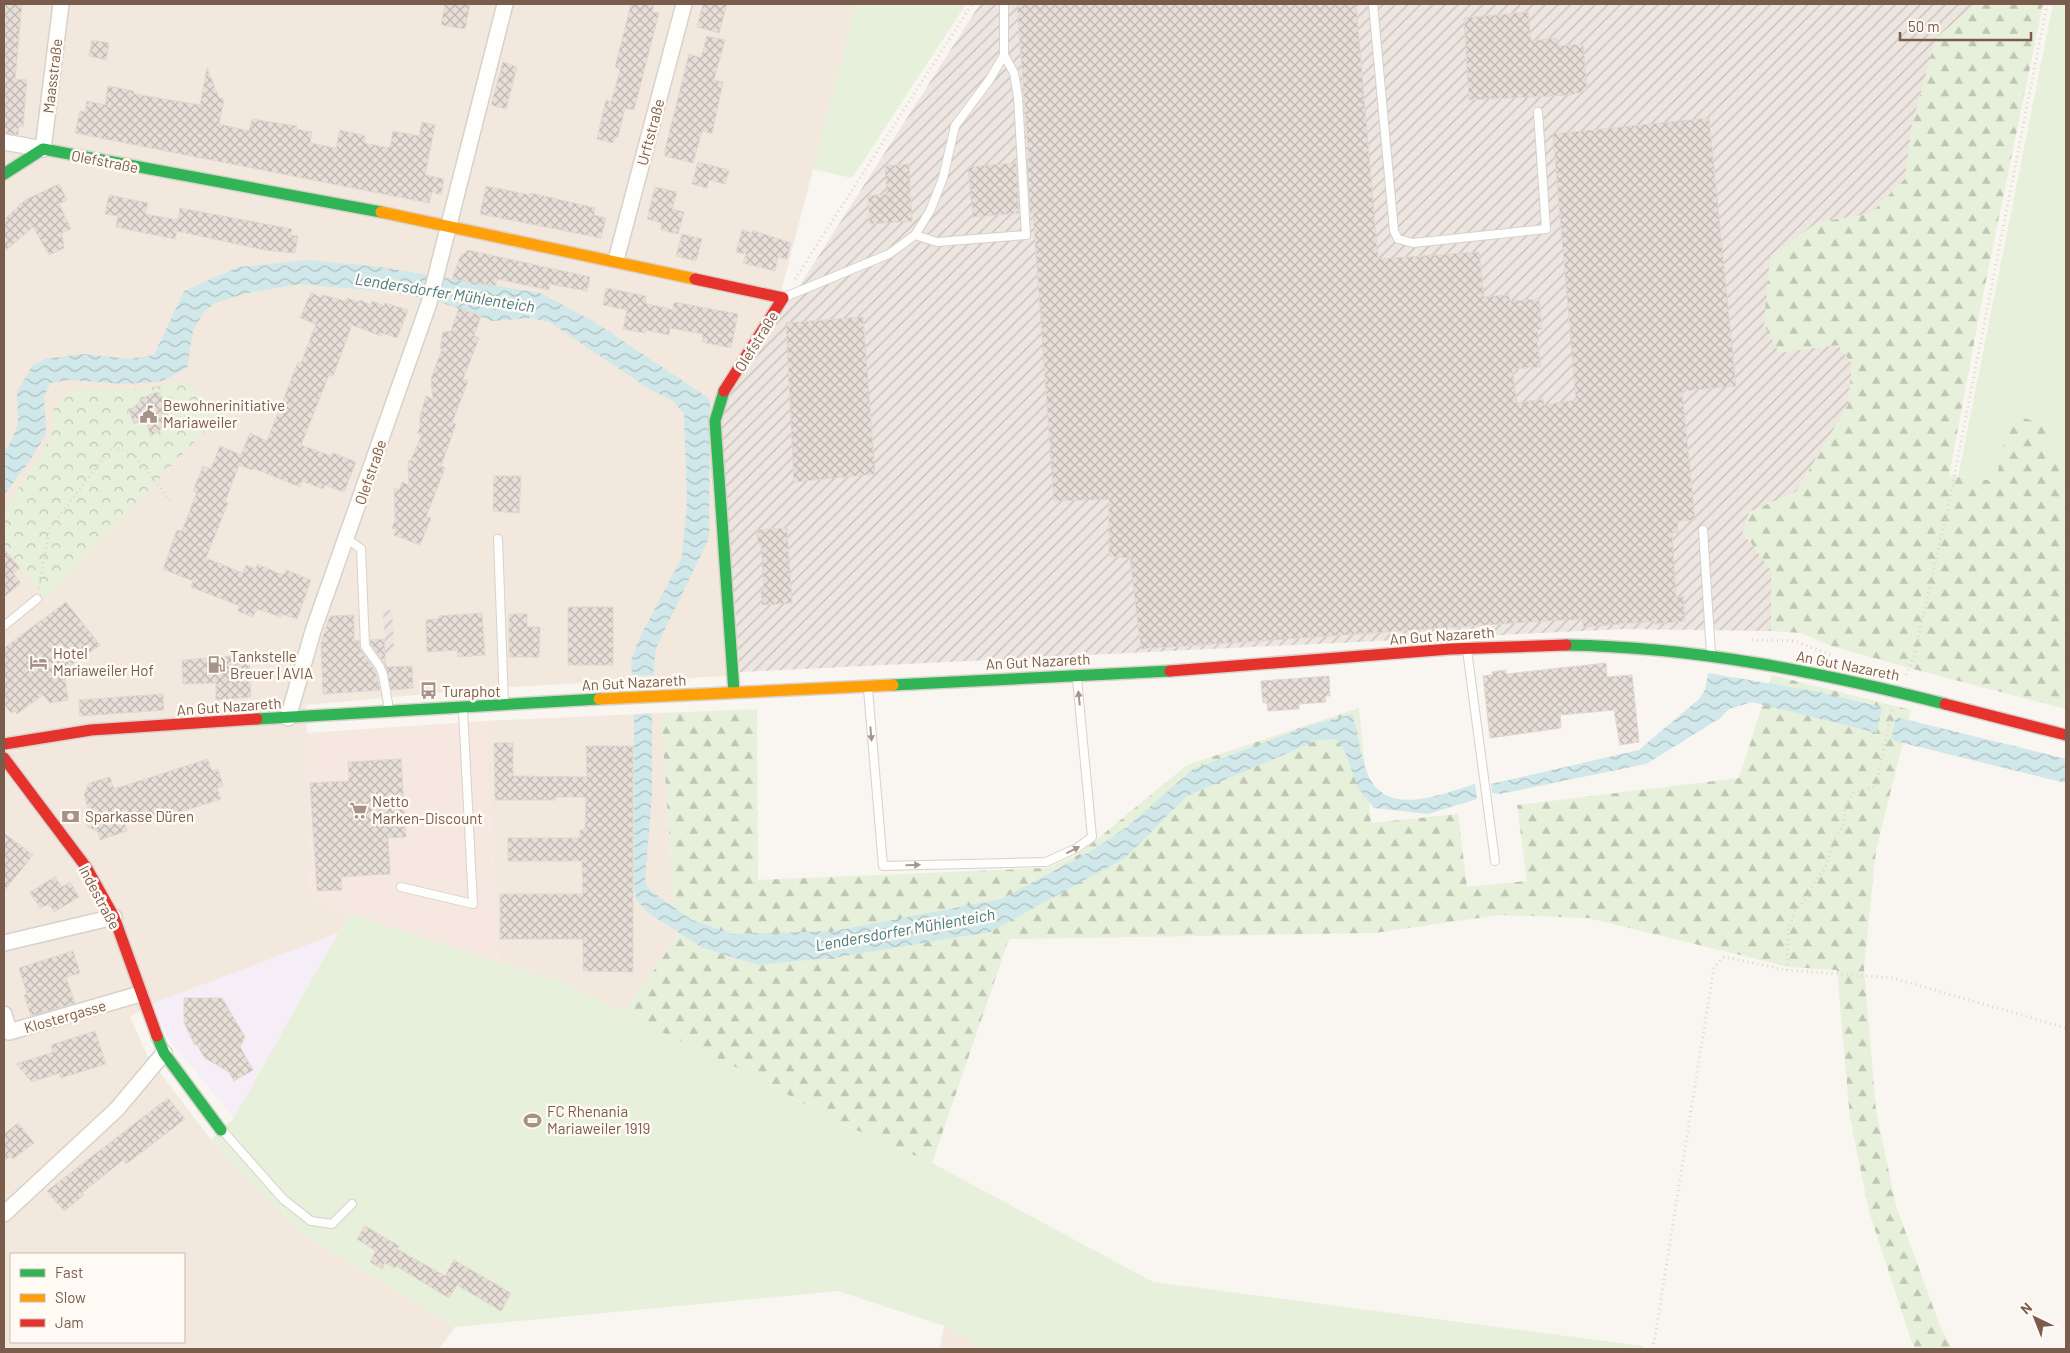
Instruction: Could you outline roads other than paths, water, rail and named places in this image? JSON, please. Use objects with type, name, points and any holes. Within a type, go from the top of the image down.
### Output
[{"type":"main road","points":[[4,174],[43,149]]},
{"type":"main road","name":"Olefstraße","points":[[43,149],[449,225],[783,298],[723,393],[716,421],[734,692]]},
{"type":"main road","name":"An Gut Nazareth","points":[[4,744],[42,735],[288,718],[734,692],[1241,666],[1467,648],[1547,644],[1656,649],[1712,656],[1899,691],[2066,735]]},
{"type":"main road","name":"Indestraße","points":[[4,758],[25,783],[86,866],[114,917],[140,994],[164,1053],[222,1130]]},
{"type":"street","name":"Maasstraße","points":[[43,149],[61,4]]},
{"type":"street","name":"Olefstraße","points":[[288,718],[313,630],[429,303],[505,4]]},
{"type":"street","name":"Urftstraße","points":[[616,260],[684,4]]},
{"type":"street","points":[[4,142],[43,149]]},
{"type":"street","points":[[4,943],[114,917]]},
{"type":"street","name":"Klostergasse","points":[[4,1014],[9,1032],[140,994]]},
{"type":"street","points":[[4,1214],[117,1109],[164,1053]]},
{"type":"lane","points":[[915,235],[936,242],[1026,235],[1018,97],[1014,73],[1004,56],[1004,4]]},
{"type":"lane","points":[[1373,4],[1394,231],[1398,239],[1413,243],[1546,230],[1538,112]]},
{"type":"lane","points":[[783,298],[889,254],[915,235],[930,210],[943,178],[955,126],[990,79],[1004,56]]},
{"type":"lane","points":[[1703,530],[1712,656]]},
{"type":"lane","points":[[346,538],[361,549],[365,646],[380,667],[383,675],[389,712]]},
{"type":"lane","points":[[498,539],[504,705]]},
{"type":"lane","points":[[4,626],[38,598]]},
{"type":"lane","points":[[1467,648],[1495,861]]},
{"type":"lane","points":[[868,685],[883,866],[1046,862],[1077,848],[1092,837],[1076,674]]},
{"type":"lane","points":[[401,887],[473,904],[463,708]]},
{"type":"lane","points":[[222,1130],[282,1199],[312,1221],[332,1224],[352,1204]]},
{"type":"water","name":"Lendersdorfer Mühlenteich","points":[[307,260],[374,266],[541,293],[596,323],[710,399],[709,538],[656,648],[653,675],[632,676],[631,661],[640,637],[682,557],[687,502],[684,414],[673,401],[651,390],[549,322],[531,318],[492,321],[440,302],[399,293],[301,284],[243,294],[215,303],[203,313],[193,331],[187,368],[162,381],[125,384],[68,380],[50,383],[44,397],[46,434],[29,462],[4,495],[4,452],[11,442],[18,423],[17,392],[32,366],[45,359],[83,354],[130,359],[154,355],[184,291],[238,267]]},
{"type":"water","points":[[1708,673],[1819,692],[1882,707],[1877,733],[1752,702],[1729,709],[1720,718],[1646,764],[1500,794],[1492,793],[1491,784],[1639,750],[1699,699],[1705,690]]},
{"type":"water","name":"Lendersdorfer Mühlenteich","points":[[647,713],[652,715],[652,794],[645,882],[651,891],[692,920],[733,934],[834,931],[1001,899],[1093,850],[1127,827],[1193,769],[1308,726],[1352,714],[1368,774],[1380,792],[1405,800],[1420,799],[1475,784],[1477,799],[1428,814],[1374,808],[1358,788],[1345,752],[1336,739],[1318,740],[1187,796],[1125,858],[990,932],[839,957],[758,965],[703,948],[650,914],[637,901],[634,888],[634,715]]},
{"type":"water","points":[[1896,717],[2066,759],[2066,783],[1891,740]]},
{"type":"place","name":"Bewohnerinitiative Mariaweiler","points":[[149,414]]},
{"type":"place","name":"Hotel Mariaweiler Hof","points":[[39,662]]},
{"type":"place","name":"Tankstelle Breuer | AVIA","points":[[216,665]]},
{"type":"place","name":"Turaphot","points":[[428,691]]},
{"type":"place","name":"Netto Marken-Discount","points":[[358,810]]},
{"type":"place","name":"Sparkasse Düren","points":[[71,816]]},
{"type":"place","name":"FC Rhenania Mariaweiler 1919","points":[[533,1120]]}]
